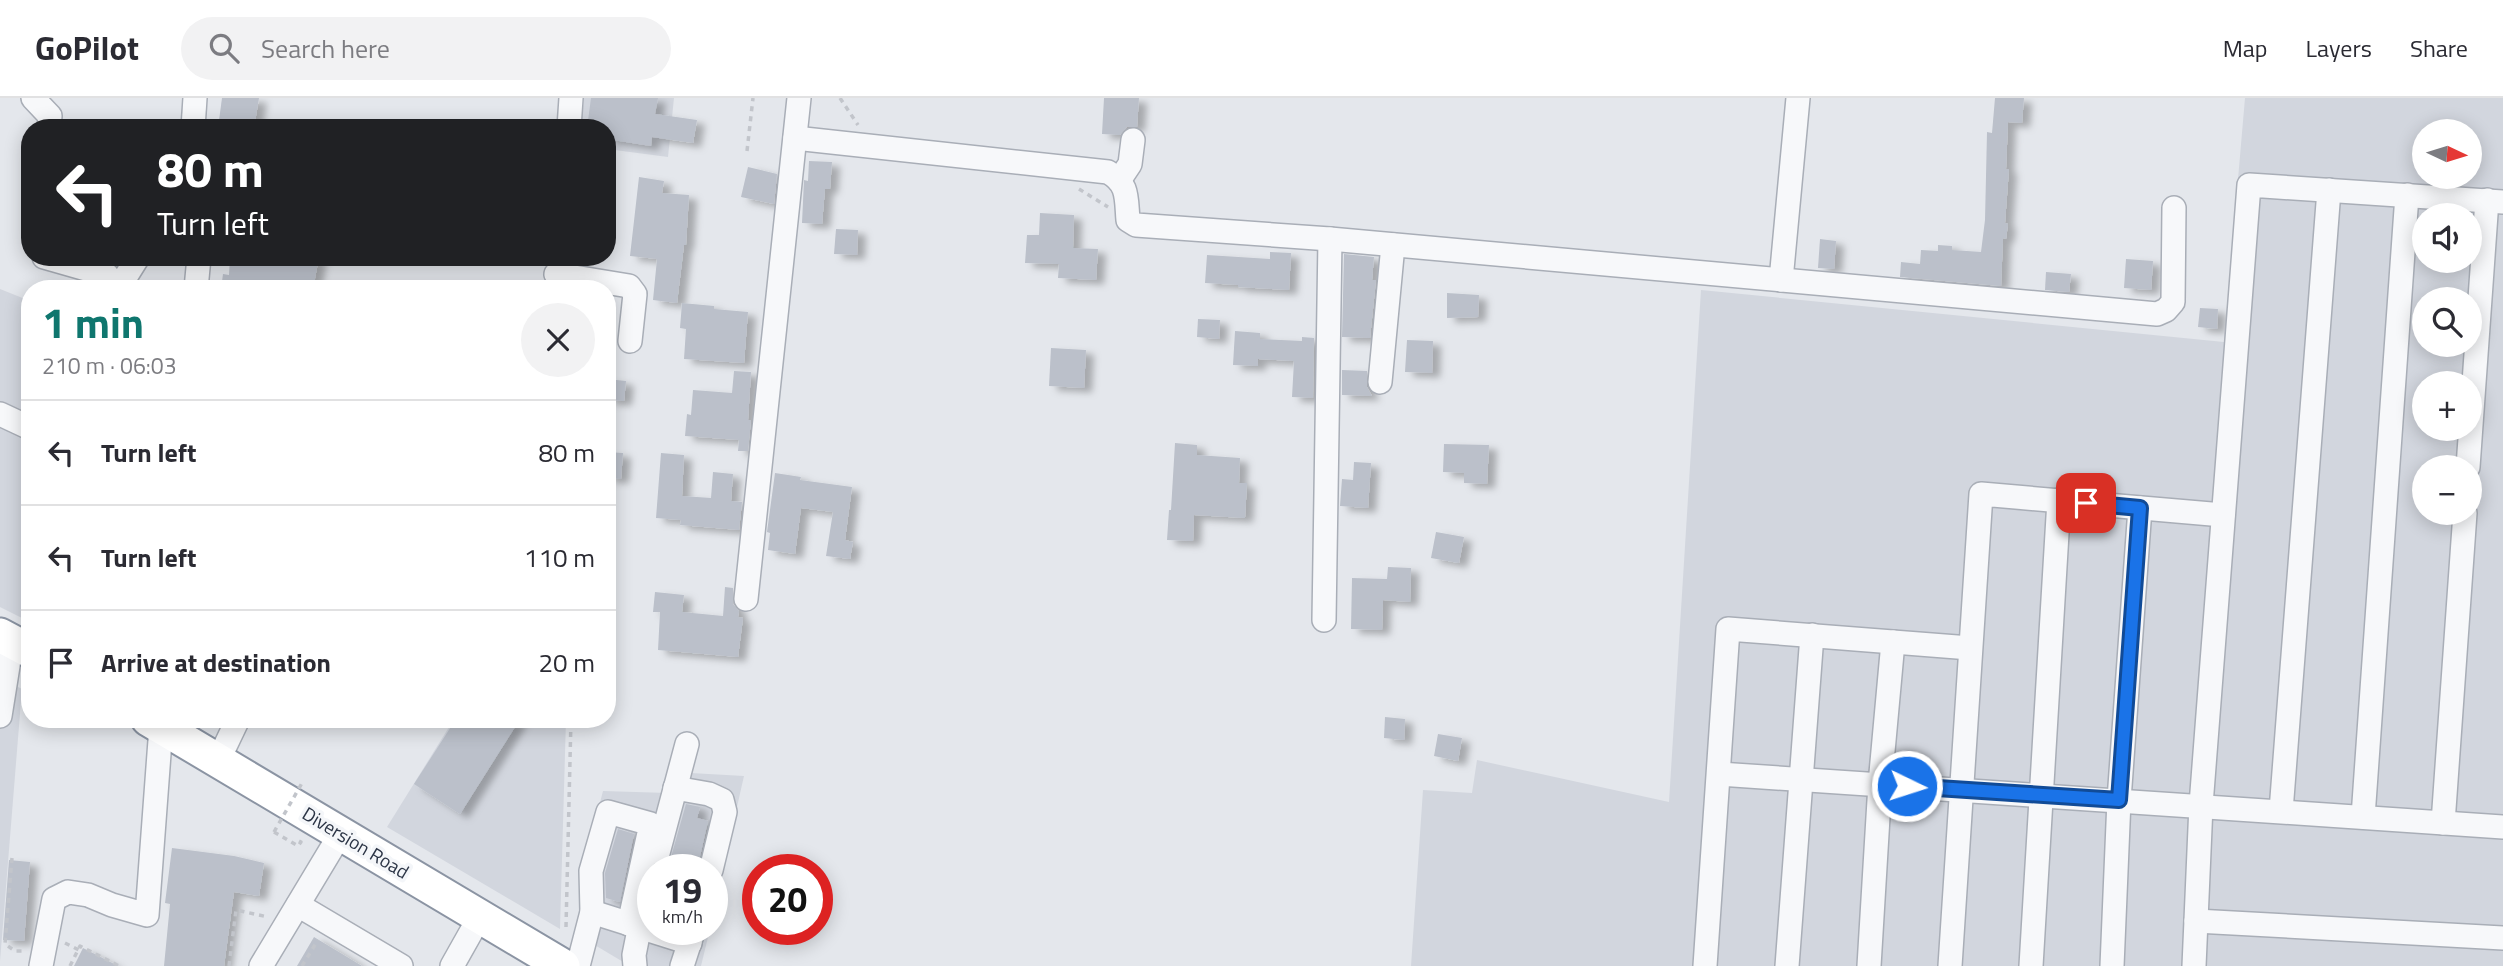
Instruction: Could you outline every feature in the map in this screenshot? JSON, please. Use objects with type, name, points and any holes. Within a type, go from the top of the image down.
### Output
[{"type":"highway","name":"Diversion Road","points":[[168,728],[218,761],[480,918],[564,952]]},
{"type":"street","points":[[33,98],[50,119]]},
{"type":"street","points":[[193,119],[195,98]]},
{"type":"street","points":[[570,119],[571,98]]},
{"type":"street","points":[[746,599],[799,98]]},
{"type":"street","points":[[1781,280],[1798,98]]},
{"type":"street","points":[[795,138],[1108,172],[1120,179],[1125,188],[1128,220],[1136,225],[1330,239],[2157,314],[2173,302],[2174,208]]},
{"type":"street","points":[[1120,179],[1130,164],[1133,140]]},
{"type":"street","points":[[2194,966],[2201,806],[2249,185],[2495,201],[2469,455]]},
{"type":"street","points":[[2281,811],[2329,190]]},
{"type":"street","points":[[2363,817],[2407,195]]},
{"type":"street","points":[[1325,620],[1330,239]]},
{"type":"street","points":[[1380,382],[1393,245]]},
{"type":"street","points":[[76,266],[107,275],[111,280]]},
{"type":"street","points":[[556,273],[595,280]]},
{"type":"street","points":[[616,284],[629,286],[635,294],[630,341]]},
{"type":"street","points":[[0,414],[21,424]]},
{"type":"street","points":[[1950,966],[1981,494],[2223,515]]},
{"type":"street","points":[[2031,966],[2059,500]]},
{"type":"street","points":[[2112,966],[2119,800],[2140,508]]},
{"type":"street","points":[[2443,823],[2464,525]]},
{"type":"street","points":[[1705,966],[1728,629],[1970,648]]},
{"type":"street","points":[[1787,966],[1812,635]]},
{"type":"street","points":[[0,716],[1,692],[14,642]]},
{"type":"street","points":[[1869,966],[1880,785],[1893,642]]},
{"type":"street","points":[[42,959],[54,899],[68,892],[88,895],[147,915],[159,728]]},
{"type":"street","points":[[218,761],[234,728]]},
{"type":"street","points":[[658,854],[687,744]]},
{"type":"street","points":[[1719,774],[2503,828]]},
{"type":"street","points":[[675,788],[709,794],[722,800],[725,812],[714,854]]},
{"type":"street","points":[[578,966],[592,912],[591,871],[608,812],[651,824],[634,926],[635,966]]},
{"type":"street","points":[[261,966],[341,833]]},
{"type":"street","points":[[592,912],[637,927]]},
{"type":"street","points":[[293,913],[401,966]]},
{"type":"street","points":[[634,926],[637,917]]},
{"type":"street","points":[[452,966],[480,918]]},
{"type":"street","points":[[2196,920],[2503,938]]},
{"type":"street","points":[[682,966],[689,945]]},
{"type":"path","points":[[747,151],[753,98]]},
{"type":"path","points":[[840,98],[872,145]]},
{"type":"path","points":[[1073,185],[1128,220]]},
{"type":"path","points":[[564,952],[571,728]]},
{"type":"path","points":[[283,826],[281,830],[301,842],[298,846],[274,832],[302,783]]},
{"type":"path","points":[[12,858],[5,944],[15,951],[42,959]]},
{"type":"path","points":[[229,966],[236,910],[293,913]]},
{"type":"path","points":[[302,966],[318,940]]},
{"type":"path","points":[[70,966],[80,946],[119,966]]},
{"type":"shaded area","points":[[584,98],[674,98],[668,157],[616,150],[616,119],[582,119]]},
{"type":"shaded area","points":[[2245,98],[2503,98],[2503,966],[1411,966],[1423,790],[1472,793],[1477,760],[1669,802],[1701,290],[2224,342]]},
{"type":"shaded area","points":[[0,289],[21,297],[21,618],[0,607]]},
{"type":"shaded area","points":[[0,678],[21,688],[21,701],[0,961]]},
{"type":"shaded area","points":[[448,728],[566,728],[560,929],[387,827]]},
{"type":"shaded area","points":[[673,772],[744,776],[726,854],[637,854],[637,945],[706,945],[701,966],[630,966],[583,938],[583,869],[603,791],[668,793]]},
{"type":"building","points":[[222,98],[259,98],[256,119],[219,119]]},
{"type":"building","points":[[591,98],[658,98],[655,114],[697,120],[693,143],[652,137],[651,146],[616,140],[616,119],[588,119]]},
{"type":"building","points":[[1104,98],[1139,98],[1137,127],[1127,127],[1120,135],[1102,134]]},
{"type":"building","points":[[1995,98],[2024,98],[2022,123],[2008,122],[2006,169],[2009,169],[2005,223],[2008,224],[2006,239],[2003,238],[2001,286],[1900,277],[1901,262],[1920,264],[1921,250],[1938,251],[1938,245],[1952,246],[1952,250],[1981,252],[1985,220],[1987,132],[1992,133]]},
{"type":"building","points":[[809,161],[832,162],[830,189],[825,189],[822,224],[802,223],[804,180],[808,181]]},
{"type":"building","points":[[748,167],[777,174],[774,204],[741,197]]},
{"type":"building","points":[[639,177],[664,181],[662,193],[689,195],[686,245],[677,303],[653,300],[657,259],[630,256]]},
{"type":"building","points":[[1040,213],[1074,215],[1073,248],[1098,249],[1096,280],[1058,278],[1059,264],[1025,263],[1027,235],[1039,235]]},
{"type":"building","points":[[836,229],[858,230],[857,255],[834,254]]},
{"type":"building","points":[[1820,239],[1836,241],[1834,269],[1818,268]]},
{"type":"building","points":[[1270,252],[1291,253],[1289,290],[1205,283],[1207,255],[1270,259]]},
{"type":"building","points":[[1344,254],[1374,257],[1372,280],[1376,280],[1370,338],[1342,337]]},
{"type":"building","points":[[2126,259],[2153,261],[2151,290],[2124,288]]},
{"type":"building","points":[[230,266],[317,266],[315,280],[222,280],[223,274],[229,275]]},
{"type":"building","points":[[2046,272],[2071,274],[2069,292],[2045,290]]},
{"type":"building","points":[[1447,293],[1479,295],[1478,317],[1447,318]]},
{"type":"building","points":[[682,303],[748,312],[744,363],[684,359],[686,329],[680,328]]},
{"type":"building","points":[[2200,308],[2218,309],[2217,329],[2198,327]]},
{"type":"building","points":[[1198,319],[1220,320],[1219,339],[1197,337]]},
{"type":"building","points":[[1235,331],[1260,333],[1260,339],[1302,341],[1302,337],[1314,338],[1313,398],[1292,397],[1294,361],[1258,359],[1258,366],[1233,365]]},
{"type":"building","points":[[1407,340],[1433,341],[1432,373],[1405,372]]},
{"type":"building","points":[[1051,348],[1086,350],[1084,388],[1049,386]]},
{"type":"building","points":[[1342,370],[1367,371],[1367,387],[1372,396],[1342,395]]},
{"type":"building","points":[[734,371],[751,372],[748,451],[738,451],[739,440],[685,436],[687,414],[691,415],[693,390],[732,393]]},
{"type":"building","points":[[616,380],[626,381],[624,401],[616,401]]},
{"type":"building","points":[[1175,443],[1197,445],[1197,455],[1240,458],[1239,483],[1247,483],[1245,518],[1194,515],[1193,541],[1167,540]]},
{"type":"building","points":[[1444,444],[1489,445],[1487,484],[1464,483],[1464,473],[1443,472]]},
{"type":"building","points":[[616,453],[623,453],[621,479],[616,479]]},
{"type":"building","points":[[661,453],[684,455],[682,496],[711,498],[713,472],[733,474],[731,501],[742,502],[739,530],[680,525],[681,520],[656,518]]},
{"type":"building","points":[[1354,462],[1371,463],[1368,508],[1340,506],[1342,479],[1353,480]]},
{"type":"building","points":[[775,473],[801,477],[800,480],[852,487],[845,540],[853,542],[850,559],[826,556],[833,512],[801,508],[795,554],[768,550],[770,533],[767,532]]},
{"type":"building","points":[[1436,532],[1464,537],[1459,563],[1431,558]]},
{"type":"building","points":[[1388,567],[1411,568],[1410,602],[1383,600],[1382,630],[1351,629],[1352,578],[1387,579]]},
{"type":"building","points":[[725,587],[733,588],[733,604],[739,611],[738,617],[743,618],[738,657],[658,650],[660,612],[653,612],[655,592],[684,595],[682,612],[723,616]]},
{"type":"building","points":[[1385,717],[1405,719],[1404,740],[1384,738]]},
{"type":"building","points":[[450,728],[514,728],[460,814],[414,784]]},
{"type":"building","points":[[1438,734],[1462,738],[1458,761],[1434,756]]},
{"type":"building","points":[[686,804],[700,807],[697,818],[708,821],[701,854],[672,854]]},
{"type":"building","points":[[618,829],[634,834],[620,902],[606,898],[605,873]]},
{"type":"building","points":[[172,848],[264,863],[259,896],[234,892],[224,966],[164,966],[170,904],[165,903]]},
{"type":"building","points":[[9,860],[30,862],[24,941],[3,940]]},
{"type":"building","points":[[314,937],[362,966],[297,966]]},
{"type":"building","points":[[83,948],[118,966],[74,966]]},
{"type":"route","points":[[1907,786],[2119,800],[2140,508],[2086,503]]}]
